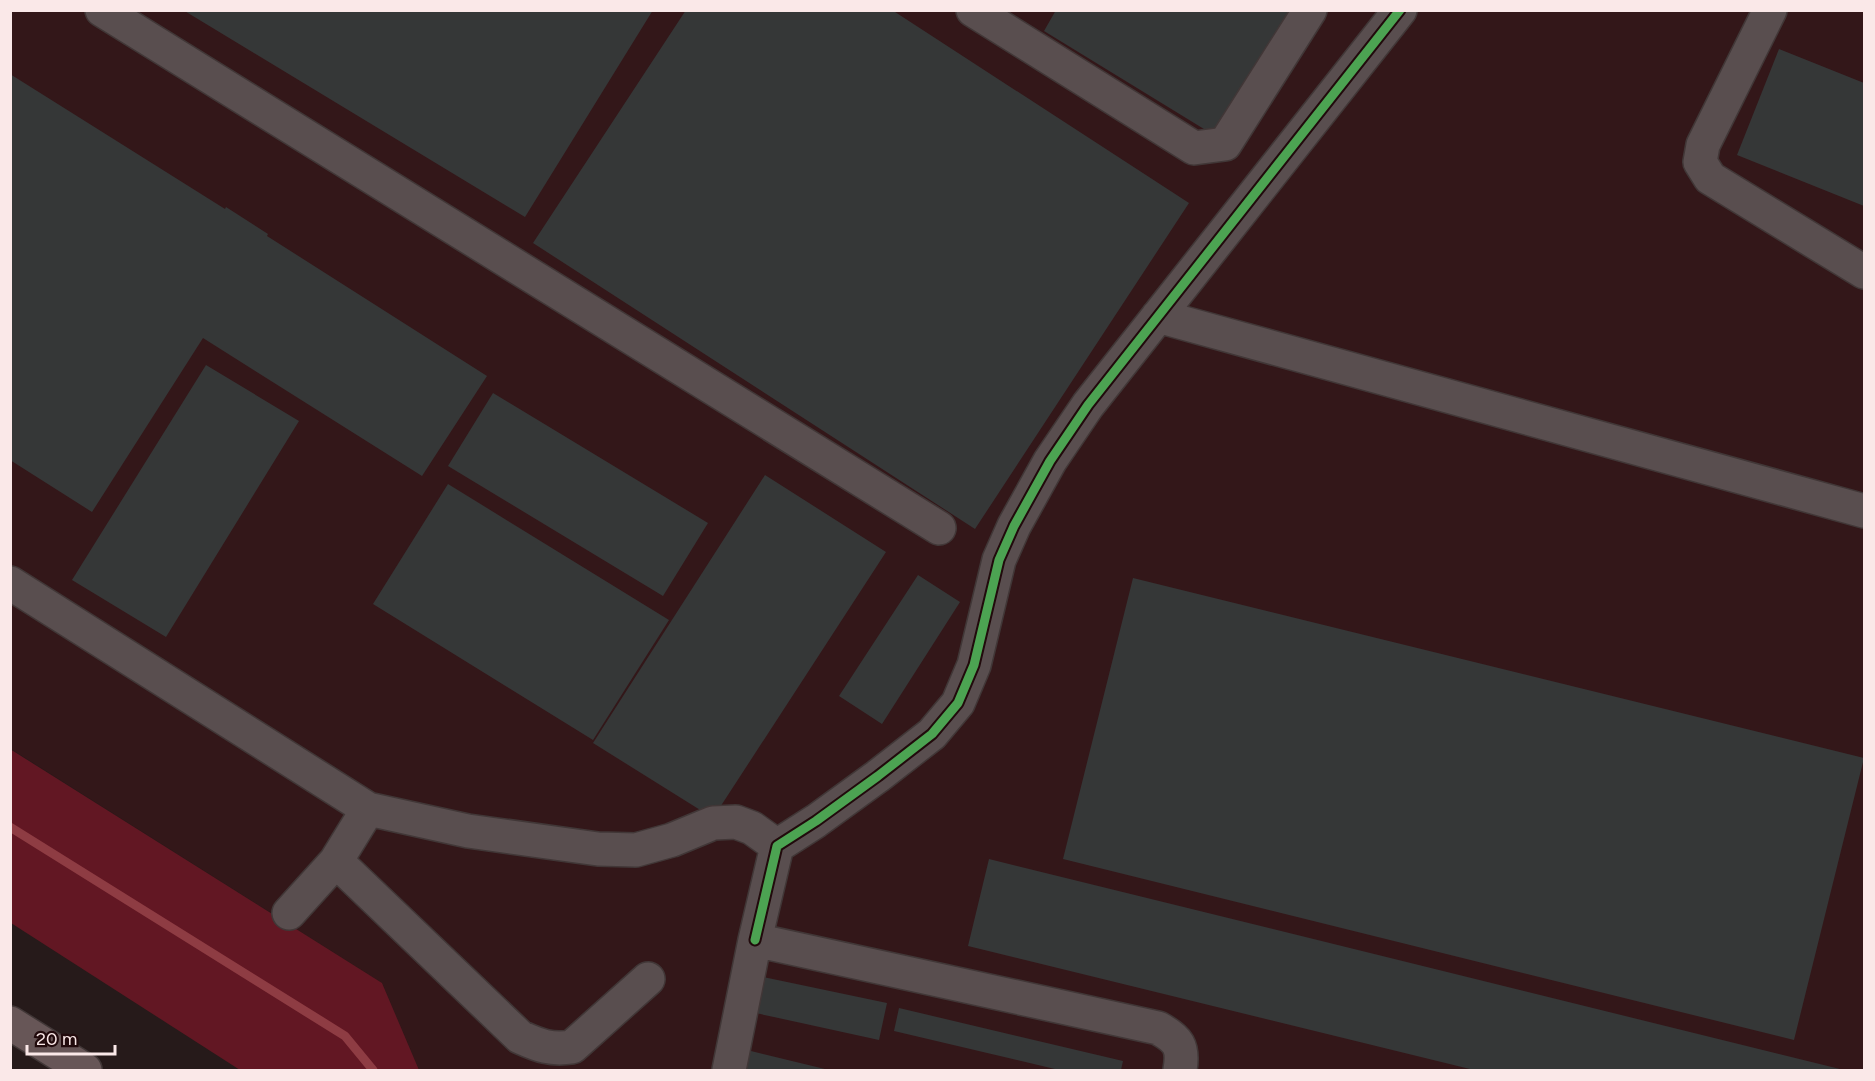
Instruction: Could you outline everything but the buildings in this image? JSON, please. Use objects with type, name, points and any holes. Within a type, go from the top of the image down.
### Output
[{"type":"highway","points":[[10,1023],[85,1071]]},
{"type":"highway","points":[[10,1049],[44,1071]]},
{"type":"street","points":[[102,10],[939,528]]},
{"type":"street","points":[[973,10],[1194,148],[1225,144],[1310,10]]},
{"type":"street","points":[[729,1071],[755,940],[777,846],[816,821],[932,734],[958,703],[974,664],[999,560],[1014,526],[1050,461],[1088,405],[1400,10]]},
{"type":"street","points":[[1770,10],[1703,145],[1700,162],[1710,178],[1864,272]]},
{"type":"street","points":[[1158,316],[1864,511]]},
{"type":"street","points":[[10,583],[368,809],[468,831],[598,849],[636,850],[672,840],[714,823],[736,822],[752,828],[777,846]]},
{"type":"street","points":[[289,913],[336,861],[368,809]]},
{"type":"street","points":[[336,861],[520,1037],[539,1045],[556,1049],[572,1047],[648,979]]},
{"type":"street","points":[[755,940],[1158,1028],[1175,1038],[1181,1051],[1180,1071]]},
{"type":"shaded area","points":[[10,11],[1864,11],[1864,1070],[419,1070],[382,983],[11,749]]},
{"type":"shaded area","points":[[10,749],[382,983],[419,1070],[240,1070],[11,923]]},
{"type":"waterway","points":[[10,827],[345,1036],[373,1070]]},
{"type":"cycle path","points":[[755,940],[777,846],[816,821],[932,734],[958,703],[974,665],[999,560],[1014,526],[1050,461],[1088,405],[1400,10]]}]
